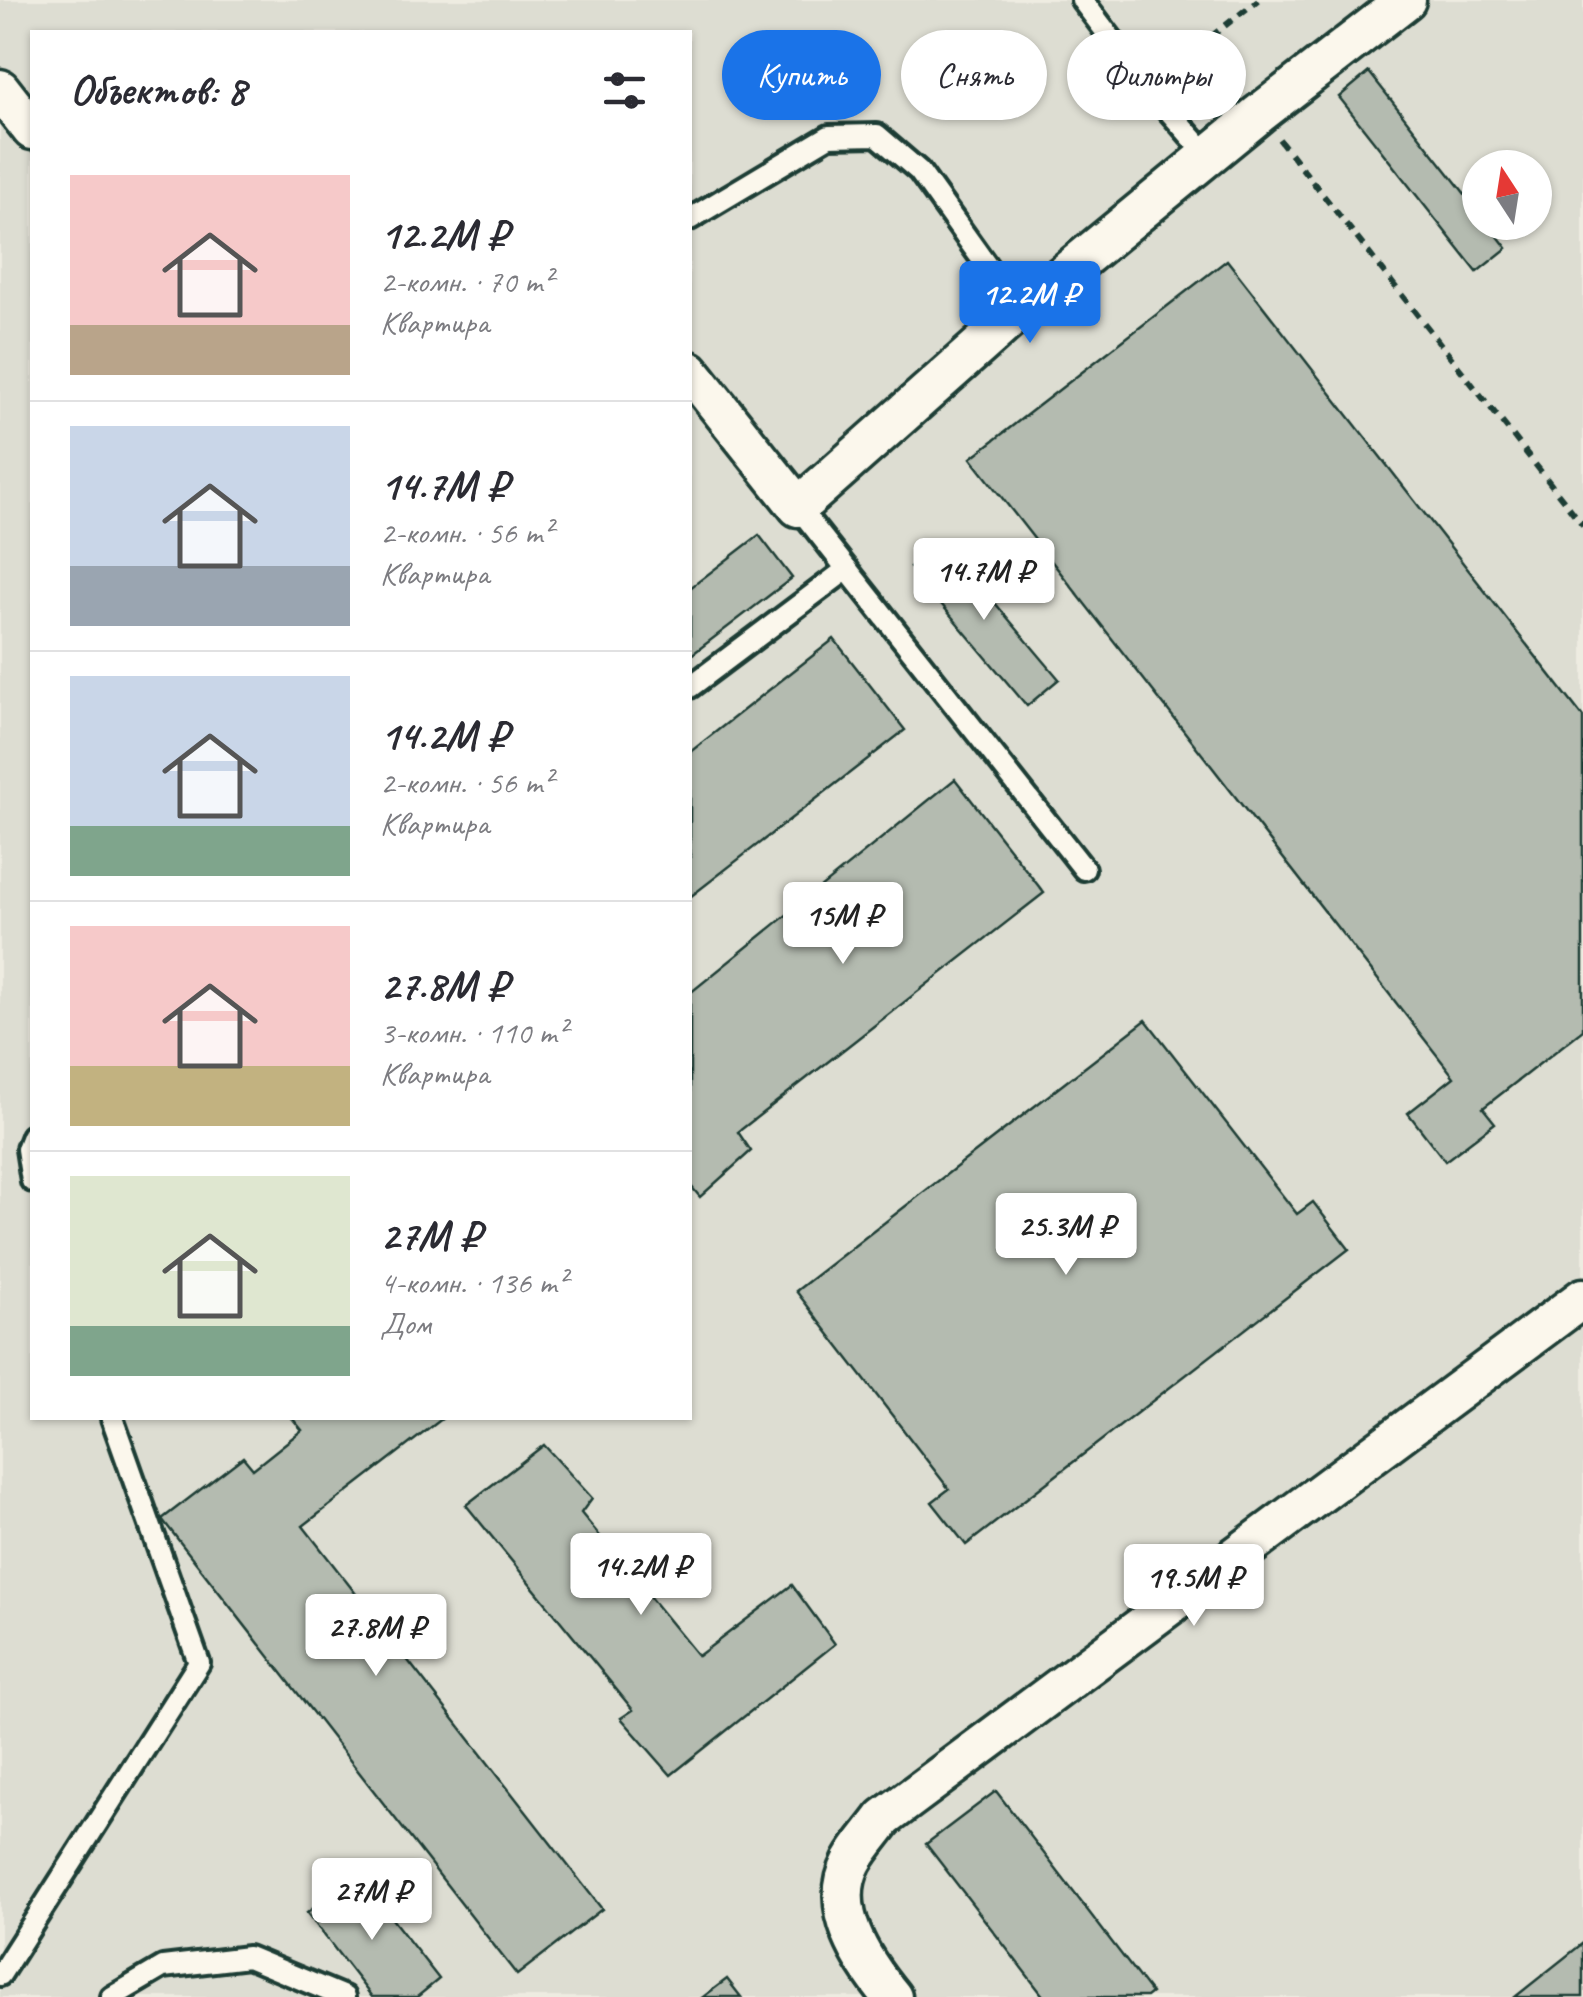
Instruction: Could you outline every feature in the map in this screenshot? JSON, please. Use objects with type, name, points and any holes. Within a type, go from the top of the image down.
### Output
[{"type":"street","points":[[692,374],[798,507],[1019,311],[1406,0]]},
{"type":"street","points":[[0,89],[30,127]]},
{"type":"street","points":[[892,1997],[852,1938],[844,1900],[850,1864],[884,1818],[1583,1298]]},
{"type":"lane","points":[[1082,0],[1105,30]]},
{"type":"lane","points":[[1177,120],[1208,156]]},
{"type":"lane","points":[[692,218],[829,136],[878,136],[919,171],[1019,311]]},
{"type":"lane","points":[[798,507],[1084,869]]},
{"type":"lane","points":[[692,686],[847,569]]},
{"type":"lane","points":[[30,1141],[30,1168]]},
{"type":"lane","points":[[0,1975],[199,1663],[113,1420]]},
{"type":"lane","points":[[112,1997],[162,1967],[248,1958],[344,1997]]},
{"type":"path","points":[[1219,30],[1258,0]]},
{"type":"path","points":[[1260,114],[1583,525]]},
{"type":"shaded area","points":[[0,0],[1583,0],[1583,1997],[0,1997]]},
{"type":"building","points":[[1369,72],[1462,190],[1462,240],[1501,240],[1507,248],[1477,272],[1339,97]]},
{"type":"building","points":[[1227,260],[1583,717],[1583,1030],[1483,1108],[1495,1123],[1445,1161],[1408,1113],[1454,1077],[971,458]]},
{"type":"building","points":[[759,535],[792,578],[692,654],[692,586]]},
{"type":"building","points":[[942,540],[1059,679],[1027,706],[910,567]]},
{"type":"building","points":[[834,639],[905,730],[692,895],[692,750]]},
{"type":"building","points":[[955,779],[1044,893],[738,1132],[751,1151],[700,1197],[692,1187],[692,991]]},
{"type":"building","points":[[1146,1020],[1297,1214],[1313,1202],[1349,1249],[966,1545],[932,1502],[949,1489],[796,1291]]},
{"type":"building","points":[[294,1420],[440,1420],[303,1526],[602,1909],[517,1975],[162,1519],[243,1457],[253,1469],[302,1430]]},
{"type":"building","points":[[544,1445],[592,1498],[581,1513],[698,1656],[792,1585],[835,1644],[671,1775],[621,1718],[633,1710],[466,1505]]},
{"type":"building","points":[[996,1791],[1151,1993],[1146,1997],[1044,1997],[926,1844]]},
{"type":"building","points":[[357,1874],[439,1979],[417,1997],[372,1997],[307,1913]]},
{"type":"building","points":[[1583,1943],[1583,1997],[1515,1997]]},
{"type":"building","points":[[727,1979],[741,1997],[703,1997]]}]
